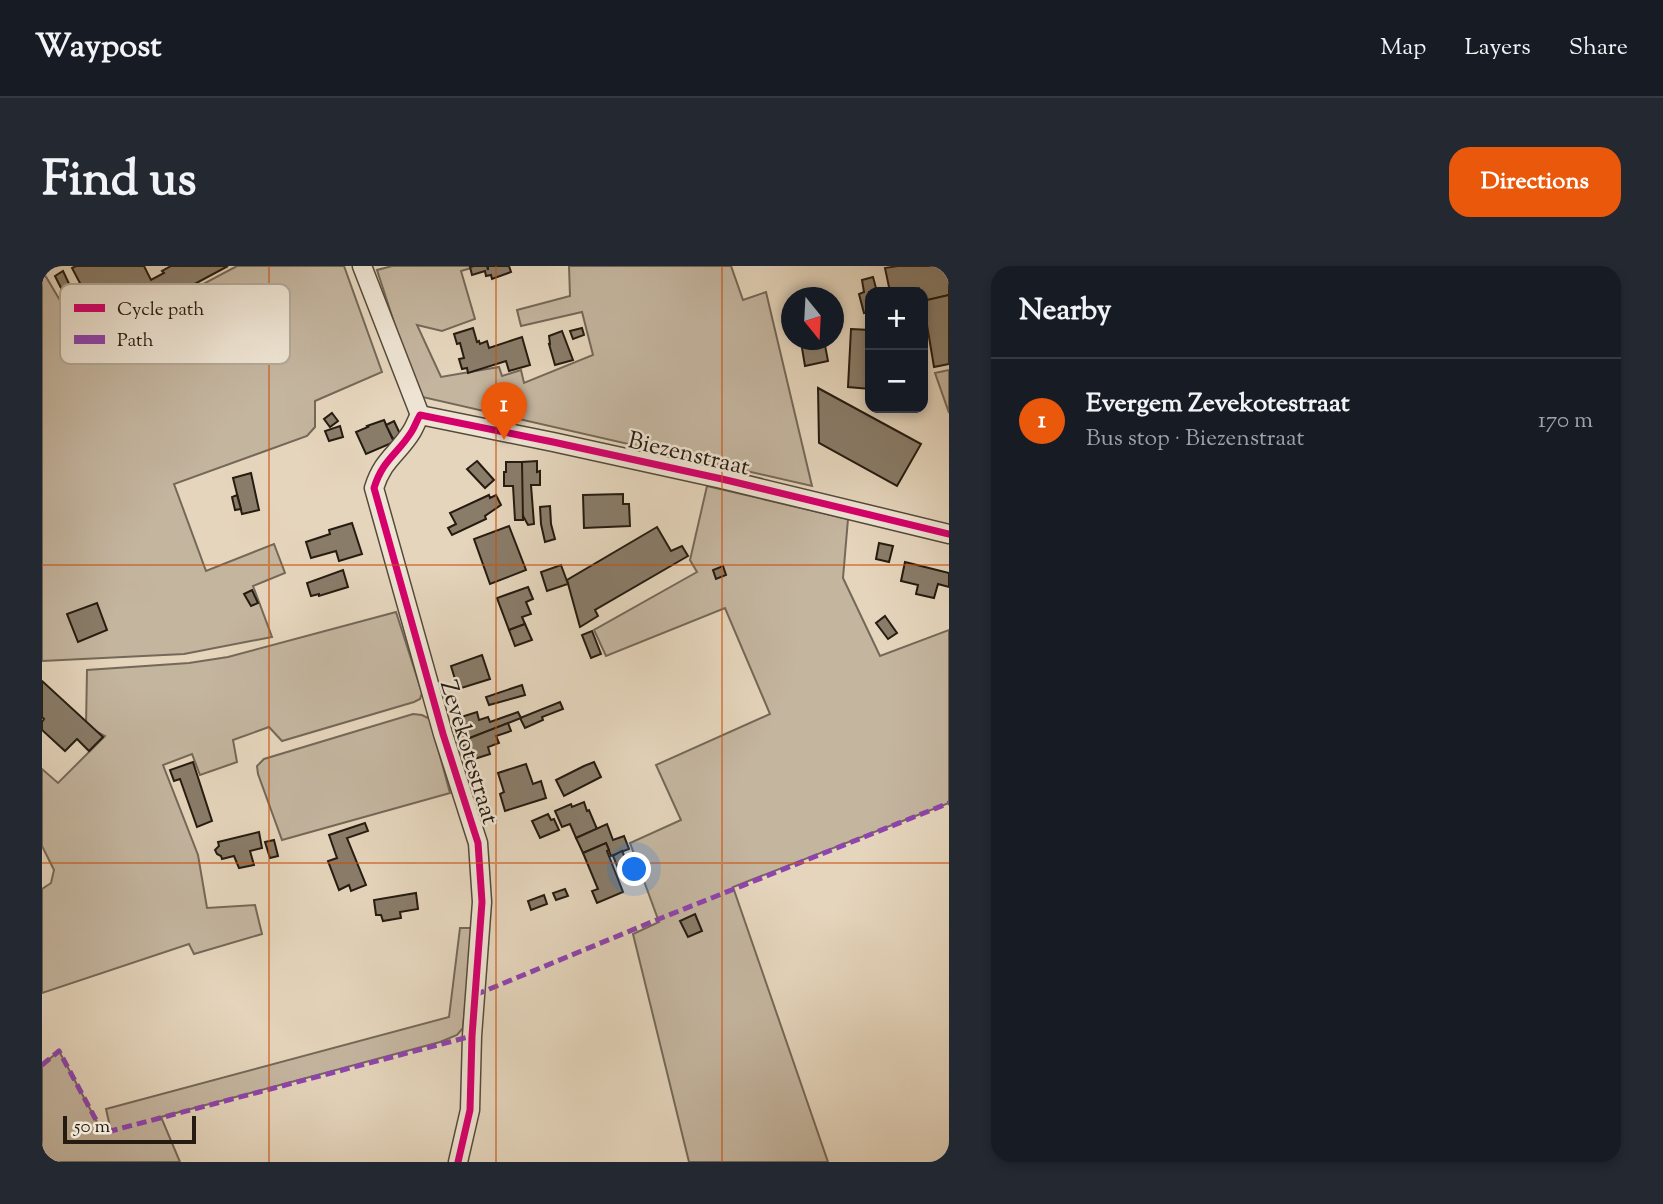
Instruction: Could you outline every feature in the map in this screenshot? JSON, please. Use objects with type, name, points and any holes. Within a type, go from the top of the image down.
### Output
[{"type":"street","points":[[362,266],[420,415]]},
{"type":"street","name":"Biezenstraat","points":[[420,415],[722,479],[949,534]]},
{"type":"street","name":"Zevekotestraat","points":[[420,415],[412,432],[387,461],[374,488],[443,734],[478,843],[482,902],[472,1036],[470,1110],[458,1162]]},
{"type":"shaded area","points":[[237,266],[344,266],[382,372],[315,401],[315,427],[307,436],[174,484],[206,571],[274,544],[285,573],[253,586],[272,637],[184,654],[42,661],[42,270],[60,300],[60,364],[290,364],[290,284],[203,284]]},
{"type":"shaded area","points":[[392,266],[478,266],[461,271],[475,319],[442,331],[417,325],[441,377],[499,367],[502,376],[521,370],[524,383],[593,355],[582,312],[521,326],[517,310],[570,296],[569,266],[731,266],[743,300],[766,292],[812,486],[418,396],[377,270]]},
{"type":"shaded area","points":[[949,370],[949,413],[935,373]]},
{"type":"shaded area","points":[[707,486],[848,519],[843,578],[880,656],[949,630],[949,803],[733,887],[828,1162],[689,1162],[633,934],[659,922],[630,843],[681,820],[656,765],[770,714],[725,608],[606,656],[594,630],[697,572],[690,560]]},
{"type":"shaded area","points":[[396,612],[422,693],[420,699],[282,741],[269,727],[233,740],[237,762],[200,775],[192,754],[163,765],[198,855],[207,908],[255,905],[262,934],[194,954],[189,944],[42,993],[42,889],[51,883],[54,870],[42,846],[42,769],[58,783],[105,736],[86,726],[87,670],[189,663],[228,657]]},
{"type":"shaded area","points":[[413,714],[430,719],[450,793],[282,840],[258,774],[257,766],[264,759]]},
{"type":"shaded area","points":[[460,928],[473,928],[463,1028],[457,1035],[440,1042],[161,1117],[180,1162],[42,1162],[42,1065],[59,1051],[103,1133],[111,1131],[106,1109],[449,1017]]},
{"type":"building","points":[[144,266],[151,280],[171,266],[228,266],[194,284],[80,284],[72,268]]},
{"type":"building","points":[[487,266],[488,270],[488,266],[509,266],[511,272],[492,279],[491,275],[486,276],[485,271],[472,275],[470,267]]},
{"type":"building","points":[[949,266],[949,295],[928,300],[928,287],[889,287],[885,268]]},
{"type":"building","points":[[63,271],[69,284],[60,286],[55,276]]},
{"type":"building","points":[[873,277],[876,287],[865,287],[864,313],[859,294],[864,292],[862,280]]},
{"type":"building","points":[[949,295],[949,364],[934,367],[928,331],[928,300]]},
{"type":"building","points":[[473,328],[477,342],[480,344],[487,341],[489,348],[522,337],[530,365],[509,371],[506,361],[468,373],[467,368],[462,369],[459,359],[464,358],[454,334]]},
{"type":"building","points":[[582,328],[584,335],[573,339],[570,331]]},
{"type":"building","points":[[851,329],[865,330],[865,389],[848,387]]},
{"type":"building","points":[[562,331],[573,360],[555,365],[549,336]]},
{"type":"building","points":[[802,350],[826,350],[828,361],[805,366]]},
{"type":"building","points":[[818,388],[921,444],[897,486],[819,443]]},
{"type":"building","points":[[332,413],[338,421],[330,427],[324,419]]},
{"type":"building","points":[[384,420],[394,442],[366,454],[356,432]]},
{"type":"building","points":[[394,421],[401,436],[393,439],[386,425]]},
{"type":"building","points":[[340,426],[343,437],[329,441],[325,431]]},
{"type":"building","points":[[477,461],[494,480],[485,488],[467,469]]},
{"type":"building","points":[[537,461],[540,485],[531,485],[534,524],[528,525],[522,514],[522,462]]},
{"type":"building","points":[[506,462],[522,462],[523,520],[515,520],[513,486],[504,486]]},
{"type":"building","points":[[251,473],[259,510],[242,514],[233,478]]},
{"type":"building","points":[[623,494],[623,504],[629,504],[630,526],[584,528],[583,495]]},
{"type":"building","points":[[237,495],[241,509],[235,510],[232,497]]},
{"type":"building","points":[[489,495],[490,498],[496,495],[501,505],[485,516],[486,519],[452,535],[448,528],[456,524],[450,513]]},
{"type":"building","points":[[550,506],[555,539],[545,542],[540,507]]},
{"type":"building","points":[[352,523],[362,554],[339,561],[336,551],[311,558],[306,542],[330,534],[329,530]]},
{"type":"building","points":[[509,526],[526,570],[490,584],[474,539]]},
{"type":"building","points":[[657,527],[671,551],[682,546],[688,556],[595,610],[598,616],[580,627],[567,580]]},
{"type":"building","points":[[879,543],[893,546],[889,562],[876,559]]},
{"type":"building","points":[[905,562],[949,573],[949,587],[938,584],[934,598],[916,594],[918,585],[901,581]]},
{"type":"building","points":[[561,565],[568,584],[547,591],[541,572]]},
{"type":"building","points":[[723,566],[726,575],[716,579],[713,570]]},
{"type":"building","points":[[343,570],[348,587],[311,596],[307,583]]},
{"type":"building","points":[[528,587],[533,599],[526,602],[531,614],[522,617],[525,624],[509,630],[497,598]]},
{"type":"building","points":[[252,590],[258,603],[251,606],[244,594]]},
{"type":"building","points":[[97,603],[107,630],[78,642],[67,614]]},
{"type":"building","points":[[885,616],[897,633],[888,639],[876,623]]},
{"type":"building","points":[[525,624],[532,640],[515,646],[509,630]]},
{"type":"building","points":[[592,631],[601,654],[591,658],[582,635]]},
{"type":"building","points":[[482,655],[490,679],[458,689],[451,666]]},
{"type":"building","points":[[42,681],[103,737],[89,751],[77,739],[65,751],[42,730]]},
{"type":"building","points":[[522,685],[525,695],[489,705],[486,697]]},
{"type":"building","points":[[560,702],[563,709],[542,717],[543,720],[525,728],[520,718]]},
{"type":"building","points":[[477,712],[479,720],[488,717],[490,722],[518,712],[521,718],[462,741],[455,719]]},
{"type":"building","points":[[508,723],[511,731],[496,736],[499,743],[488,747],[490,754],[468,761],[462,741]]},
{"type":"building","points":[[193,762],[212,821],[197,827],[180,779],[174,781],[170,770]]},
{"type":"building","points":[[594,762],[601,777],[564,796],[556,780]]},
{"type":"building","points":[[526,764],[533,784],[541,781],[546,798],[505,811],[500,794],[504,792],[498,773]]},
{"type":"building","points":[[584,802],[597,829],[576,838],[570,824],[562,827],[555,811]]},
{"type":"building","points":[[548,814],[551,820],[554,819],[559,830],[540,838],[532,821]]},
{"type":"building","points":[[365,823],[368,831],[347,838],[366,885],[351,891],[349,885],[339,890],[328,861],[337,858],[329,835]]},
{"type":"building","points":[[607,824],[613,840],[624,836],[629,849],[611,856],[606,843],[583,853],[576,838]]},
{"type":"building","points":[[259,832],[262,848],[250,851],[254,865],[239,868],[234,856],[222,859],[215,850],[219,846],[218,842]]},
{"type":"building","points":[[274,840],[278,856],[270,858],[265,842]]},
{"type":"building","points":[[606,843],[623,892],[597,903],[592,891],[598,889],[583,853]]},
{"type":"building","points":[[622,851],[628,864],[618,868],[613,856]]},
{"type":"building","points":[[565,889],[568,896],[556,900],[553,893]]},
{"type":"building","points":[[416,893],[418,909],[400,912],[401,918],[383,921],[381,915],[376,915],[374,900]]},
{"type":"building","points":[[544,895],[547,904],[531,910],[528,901]]},
{"type":"building","points":[[695,914],[702,931],[688,937],[680,921]]},
{"type":"marked path","points":[[475,995],[949,803]]},
{"type":"marked path","points":[[42,1065],[59,1051],[103,1133],[472,1036]]},
{"type":"cycle path","points":[[458,1162],[470,1110],[472,1036],[482,902],[478,843],[443,734],[374,488],[386,463],[407,439],[420,415],[722,479],[949,534]]},
{"type":"place","name":"Evergem Zevekotestraat","points":[[504,440]]}]
